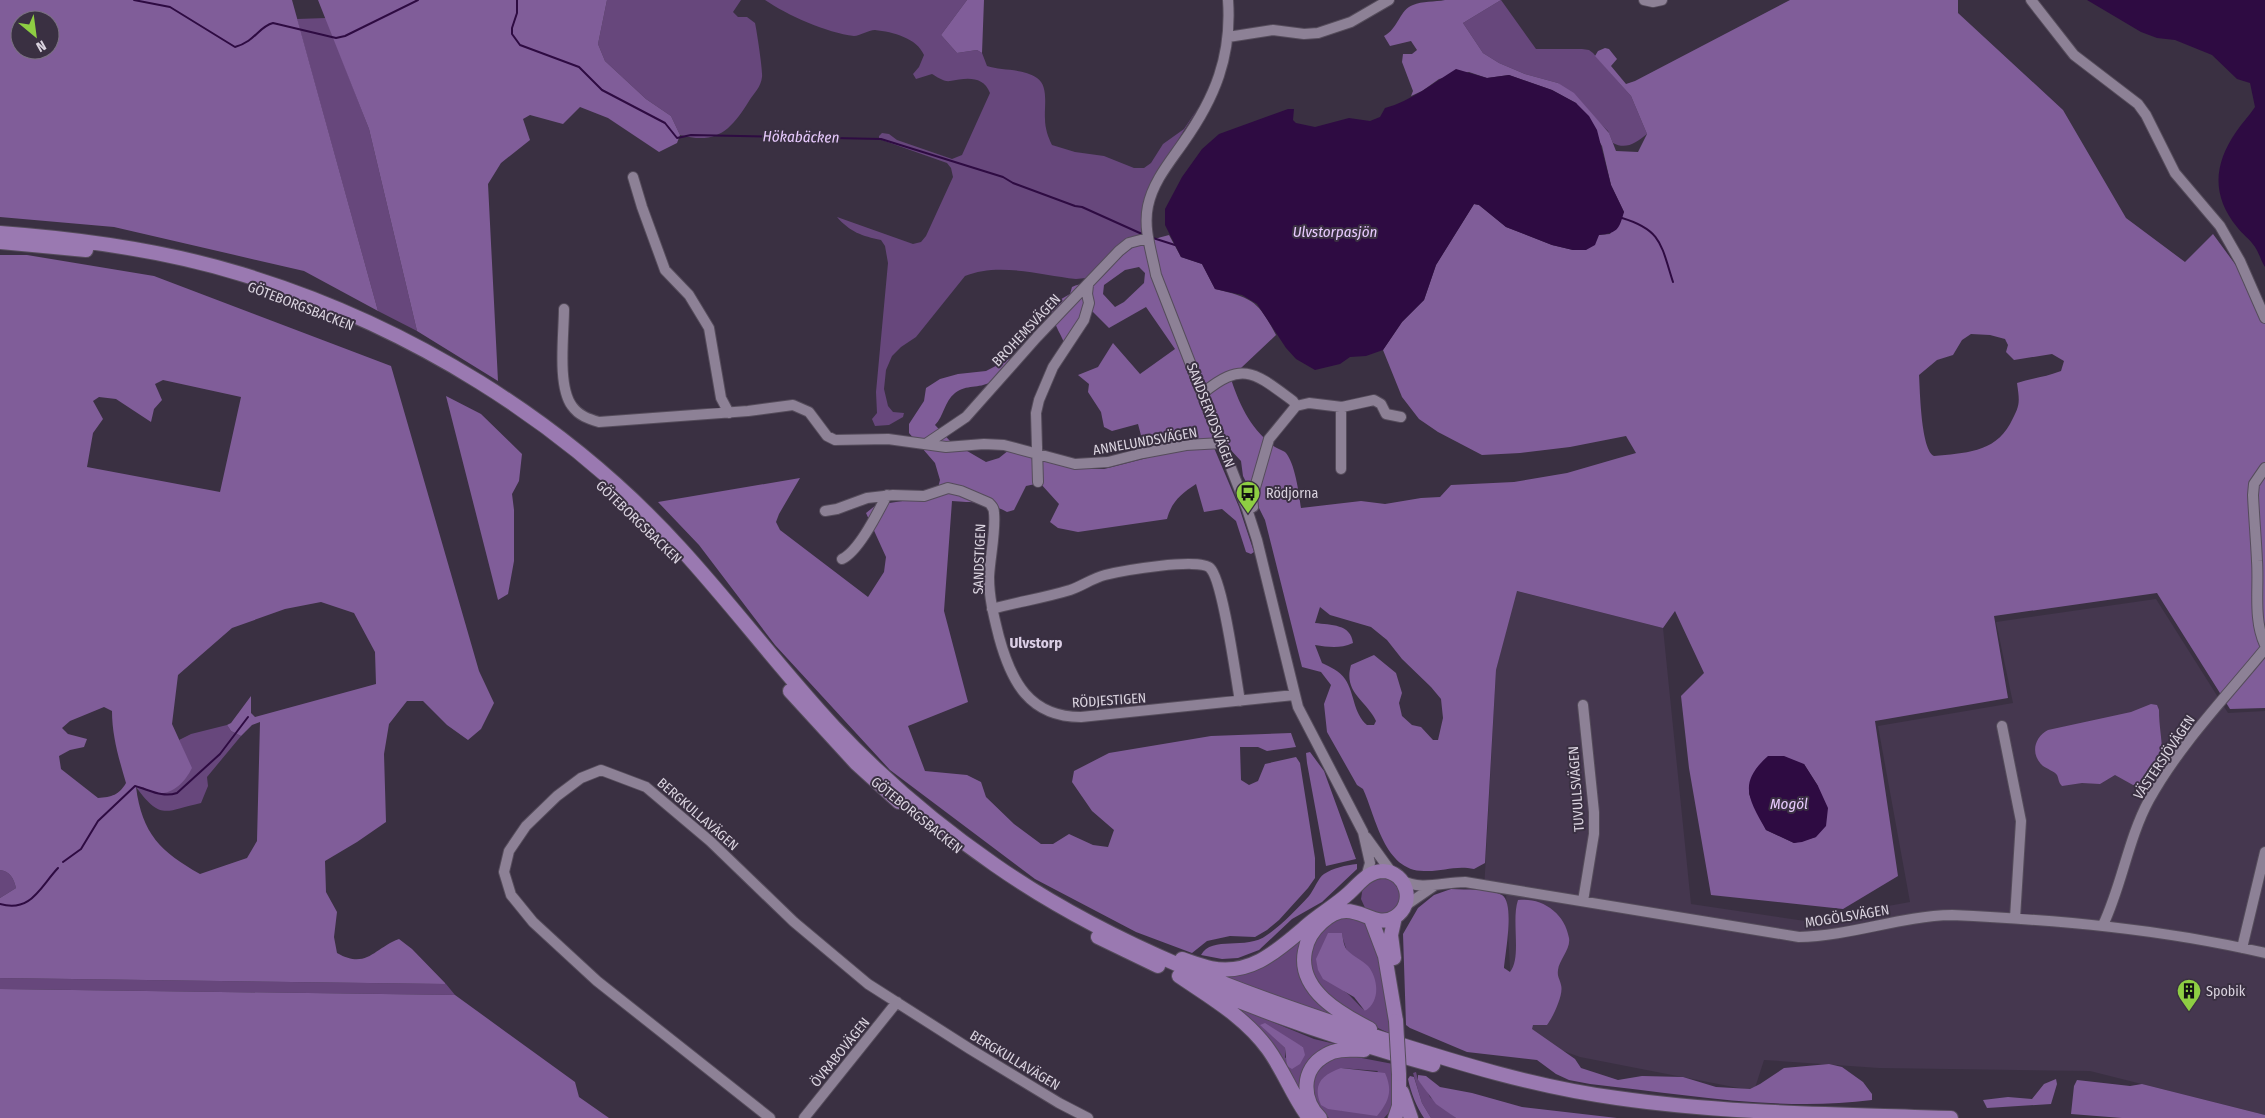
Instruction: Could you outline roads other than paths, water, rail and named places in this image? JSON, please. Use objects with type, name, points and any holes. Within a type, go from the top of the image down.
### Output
[{"type":"highway","name":"GÖTEBORGSBACKEN","points":[[0,232],[58,237],[120,246],[171,256],[239,273],[316,300],[387,332],[476,382],[566,444],[655,521],[707,577],[835,728],[917,806],[970,847],[1028,887],[1096,926],[1131,943]]},
{"type":"highway","name":"GÖTEBORGSBACKEN","points":[[0,242],[101,251],[227,279],[282,297],[351,324],[414,356],[470,388],[561,451],[640,519],[682,562],[826,732],[856,764],[909,811],[993,874],[1054,913],[1130,954],[1179,976]]},
{"type":"highway","points":[[1131,943],[1210,968],[1235,969],[1248,966],[1260,962],[1286,945],[1363,879],[1378,871],[1397,876],[1407,892],[1405,906],[1395,918],[1391,938],[1396,974],[1399,1079],[1399,1106],[1395,1118]]},
{"type":"highway","points":[[1363,879],[1357,897],[1358,904],[1369,917],[1385,956],[1396,1021]]},
{"type":"highway","points":[[1395,918],[1379,921],[1354,910],[1346,910],[1330,916],[1322,921],[1311,933],[1307,941],[1304,956],[1305,972],[1314,988],[1324,1000],[1366,1027],[1409,1048]]},
{"type":"highway","points":[[1131,943],[1171,963],[1259,998],[1489,1073],[1573,1092],[1730,1111],[1951,1118]]},
{"type":"highway","points":[[1179,976],[1249,1006],[1377,1050],[1473,1076],[1573,1098],[1657,1110],[1740,1118]]},
{"type":"highway","points":[[1179,976],[1229,1010],[1258,1036],[1269,1050],[1310,1118]]},
{"type":"highway","points":[[1320,1118],[1309,1103],[1306,1090],[1308,1073],[1313,1066],[1326,1055],[1336,1051],[1377,1050]]},
{"type":"highway","points":[[1399,1079],[1411,1118]]},
{"type":"street","name":"SANDSERYDSVÄGEN","points":[[1228,0],[1228,37],[1223,64],[1213,94],[1201,117],[1165,169],[1153,190],[1148,208],[1148,238],[1156,275],[1203,393],[1257,540],[1294,696],[1306,724],[1363,832],[1397,876]]},
{"type":"street","points":[[1228,37],[1273,30],[1304,34],[1318,33],[1351,22],[1389,0]]},
{"type":"street","points":[[1644,0],[1653,2],[1662,0]]},
{"type":"street","points":[[2031,0],[2074,55],[2138,104],[2146,114],[2175,173],[2220,226],[2240,260],[2265,318]]},
{"type":"street","points":[[634,177],[644,215],[665,270],[689,295],[709,328],[721,398],[728,413]]},
{"type":"street","name":"BROHEMSVÄGEN","points":[[926,444],[966,417],[1037,336],[1124,247],[1137,240],[1148,238]]},
{"type":"street","points":[[1038,482],[1036,412],[1038,400],[1053,366],[1084,320],[1089,303],[1088,285]]},
{"type":"street","name":"ANNELUNDSVÄGEN","points":[[564,309],[565,388],[573,408],[581,415],[608,423],[793,406],[809,412],[827,436],[836,440],[888,439],[946,446],[1004,445],[1036,452],[1075,464],[1092,464],[1161,449],[1222,443]]},
{"type":"street","points":[[1203,393],[1224,377],[1245,372],[1253,374],[1287,396],[1296,406]]},
{"type":"street","points":[[1247,509],[1253,507],[1252,498],[1269,439],[1296,406],[1309,403],[1340,407],[1374,400],[1381,404],[1386,414],[1401,417]]},
{"type":"street","points":[[1340,407],[1341,469]]},
{"type":"street","points":[[2265,468],[2254,484],[2254,496],[2257,563],[2256,603],[2261,637],[2265,645]]},
{"type":"street","name":"SANDSTIGEN","points":[[825,511],[837,509],[867,498],[887,495],[924,496],[948,488],[961,491],[989,503],[994,514],[989,578],[992,609]]},
{"type":"street","points":[[842,559],[848,556],[861,539],[887,495]]},
{"type":"street","points":[[992,609],[1069,590],[1103,576],[1182,564],[1202,563],[1210,568],[1216,579],[1230,640],[1240,701]]},
{"type":"street","name":"RÖDJESTIGEN","points":[[992,609],[1004,653],[1017,684],[1035,703],[1058,715],[1081,717],[1294,696]]},
{"type":"street","name":"VÄSTERSJÖVÄGEN","points":[[2104,925],[2125,869],[2138,823],[2149,800],[2196,730],[2265,649]]},
{"type":"street","name":"TUVULLSVÄGEN","points":[[1583,705],[1594,812],[1594,834],[1583,901]]},
{"type":"street","points":[[2002,726],[2021,821],[2014,918]]},
{"type":"street","name":"BERGKULLAVÄGEN","points":[[770,1118],[597,981],[533,922],[511,896],[504,872],[509,851],[526,826],[557,796],[581,778],[601,770],[646,787],[710,841],[794,922],[868,984],[1059,1103],[1088,1118]]},
{"type":"street","name":"SANDSERYDSVÄGEN","points":[[1363,832],[1370,863],[1363,879]]},
{"type":"street","points":[[2242,948],[2265,852]]},
{"type":"street","name":"MOGÖLSVÄGEN","points":[[1397,876],[1409,884],[1434,885],[1464,882],[1799,937],[1833,934],[1932,915],[2014,918],[2104,925],[2242,948],[2265,954]]},
{"type":"street","points":[[1405,906],[1434,885]]},
{"type":"street","name":"ÖVRABOVÄGEN","points":[[804,1118],[897,1002]]},
{"type":"water","points":[[2087,0],[2265,0],[2265,267],[2253,244],[2239,230],[2229,215],[2219,191],[2218,180],[2223,156],[2229,144],[2255,107],[2250,83],[2237,79],[2212,55],[2175,40],[2157,38],[2141,32]]},
{"type":"water","name":"Ulvstorpasjön","points":[[1456,69],[1487,78],[1509,75],[1552,90],[1576,103],[1589,116],[1597,130],[1611,185],[1624,212],[1617,229],[1610,233],[1599,235],[1595,245],[1586,250],[1573,250],[1552,245],[1506,227],[1479,205],[1474,204],[1436,265],[1424,300],[1402,322],[1383,350],[1366,356],[1350,357],[1340,364],[1315,370],[1296,359],[1286,348],[1257,304],[1242,295],[1215,289],[1202,264],[1181,257],[1165,225],[1165,209],[1182,177],[1202,149],[1219,134],[1288,109],[1294,109],[1293,120],[1296,123],[1315,127],[1349,118],[1370,121],[1380,117],[1385,108],[1413,96]]},
{"type":"water","name":"Mogöl","points":[[1768,756],[1784,756],[1804,764],[1818,786],[1828,808],[1826,826],[1816,837],[1794,843],[1766,830],[1754,809],[1749,791],[1749,783],[1752,774]]},
{"type":"waterway","name":"Hökabäcken","points":[[134,0],[170,7],[235,47],[248,41],[273,23],[336,38],[345,36],[418,0]]},
{"type":"waterway","name":"Hökabäcken","points":[[517,0],[517,13],[512,34],[520,45],[579,67],[602,90],[665,123],[677,138],[691,135],[881,139],[1003,177],[1013,183],[1082,207],[1142,234]]},
{"type":"waterway","points":[[1622,218],[1645,228],[1653,234],[1662,249],[1673,282]]},
{"type":"waterway","name":"Hökabäcken","points":[[1153,238],[1175,245]]},
{"type":"waterway","points":[[63,862],[81,849],[98,821],[135,786],[166,795],[177,793],[220,754],[248,717]]},
{"type":"waterway","points":[[0,904],[11,906],[27,902],[40,890],[58,868]]},
{"type":"place","name":"Rödjorna","points":[[1248,514]]},
{"type":"place","name":"Spobik","points":[[2189,1012]]},
{"type":"district","name":"Ulvstorp","points":[[1036,643]]}]
